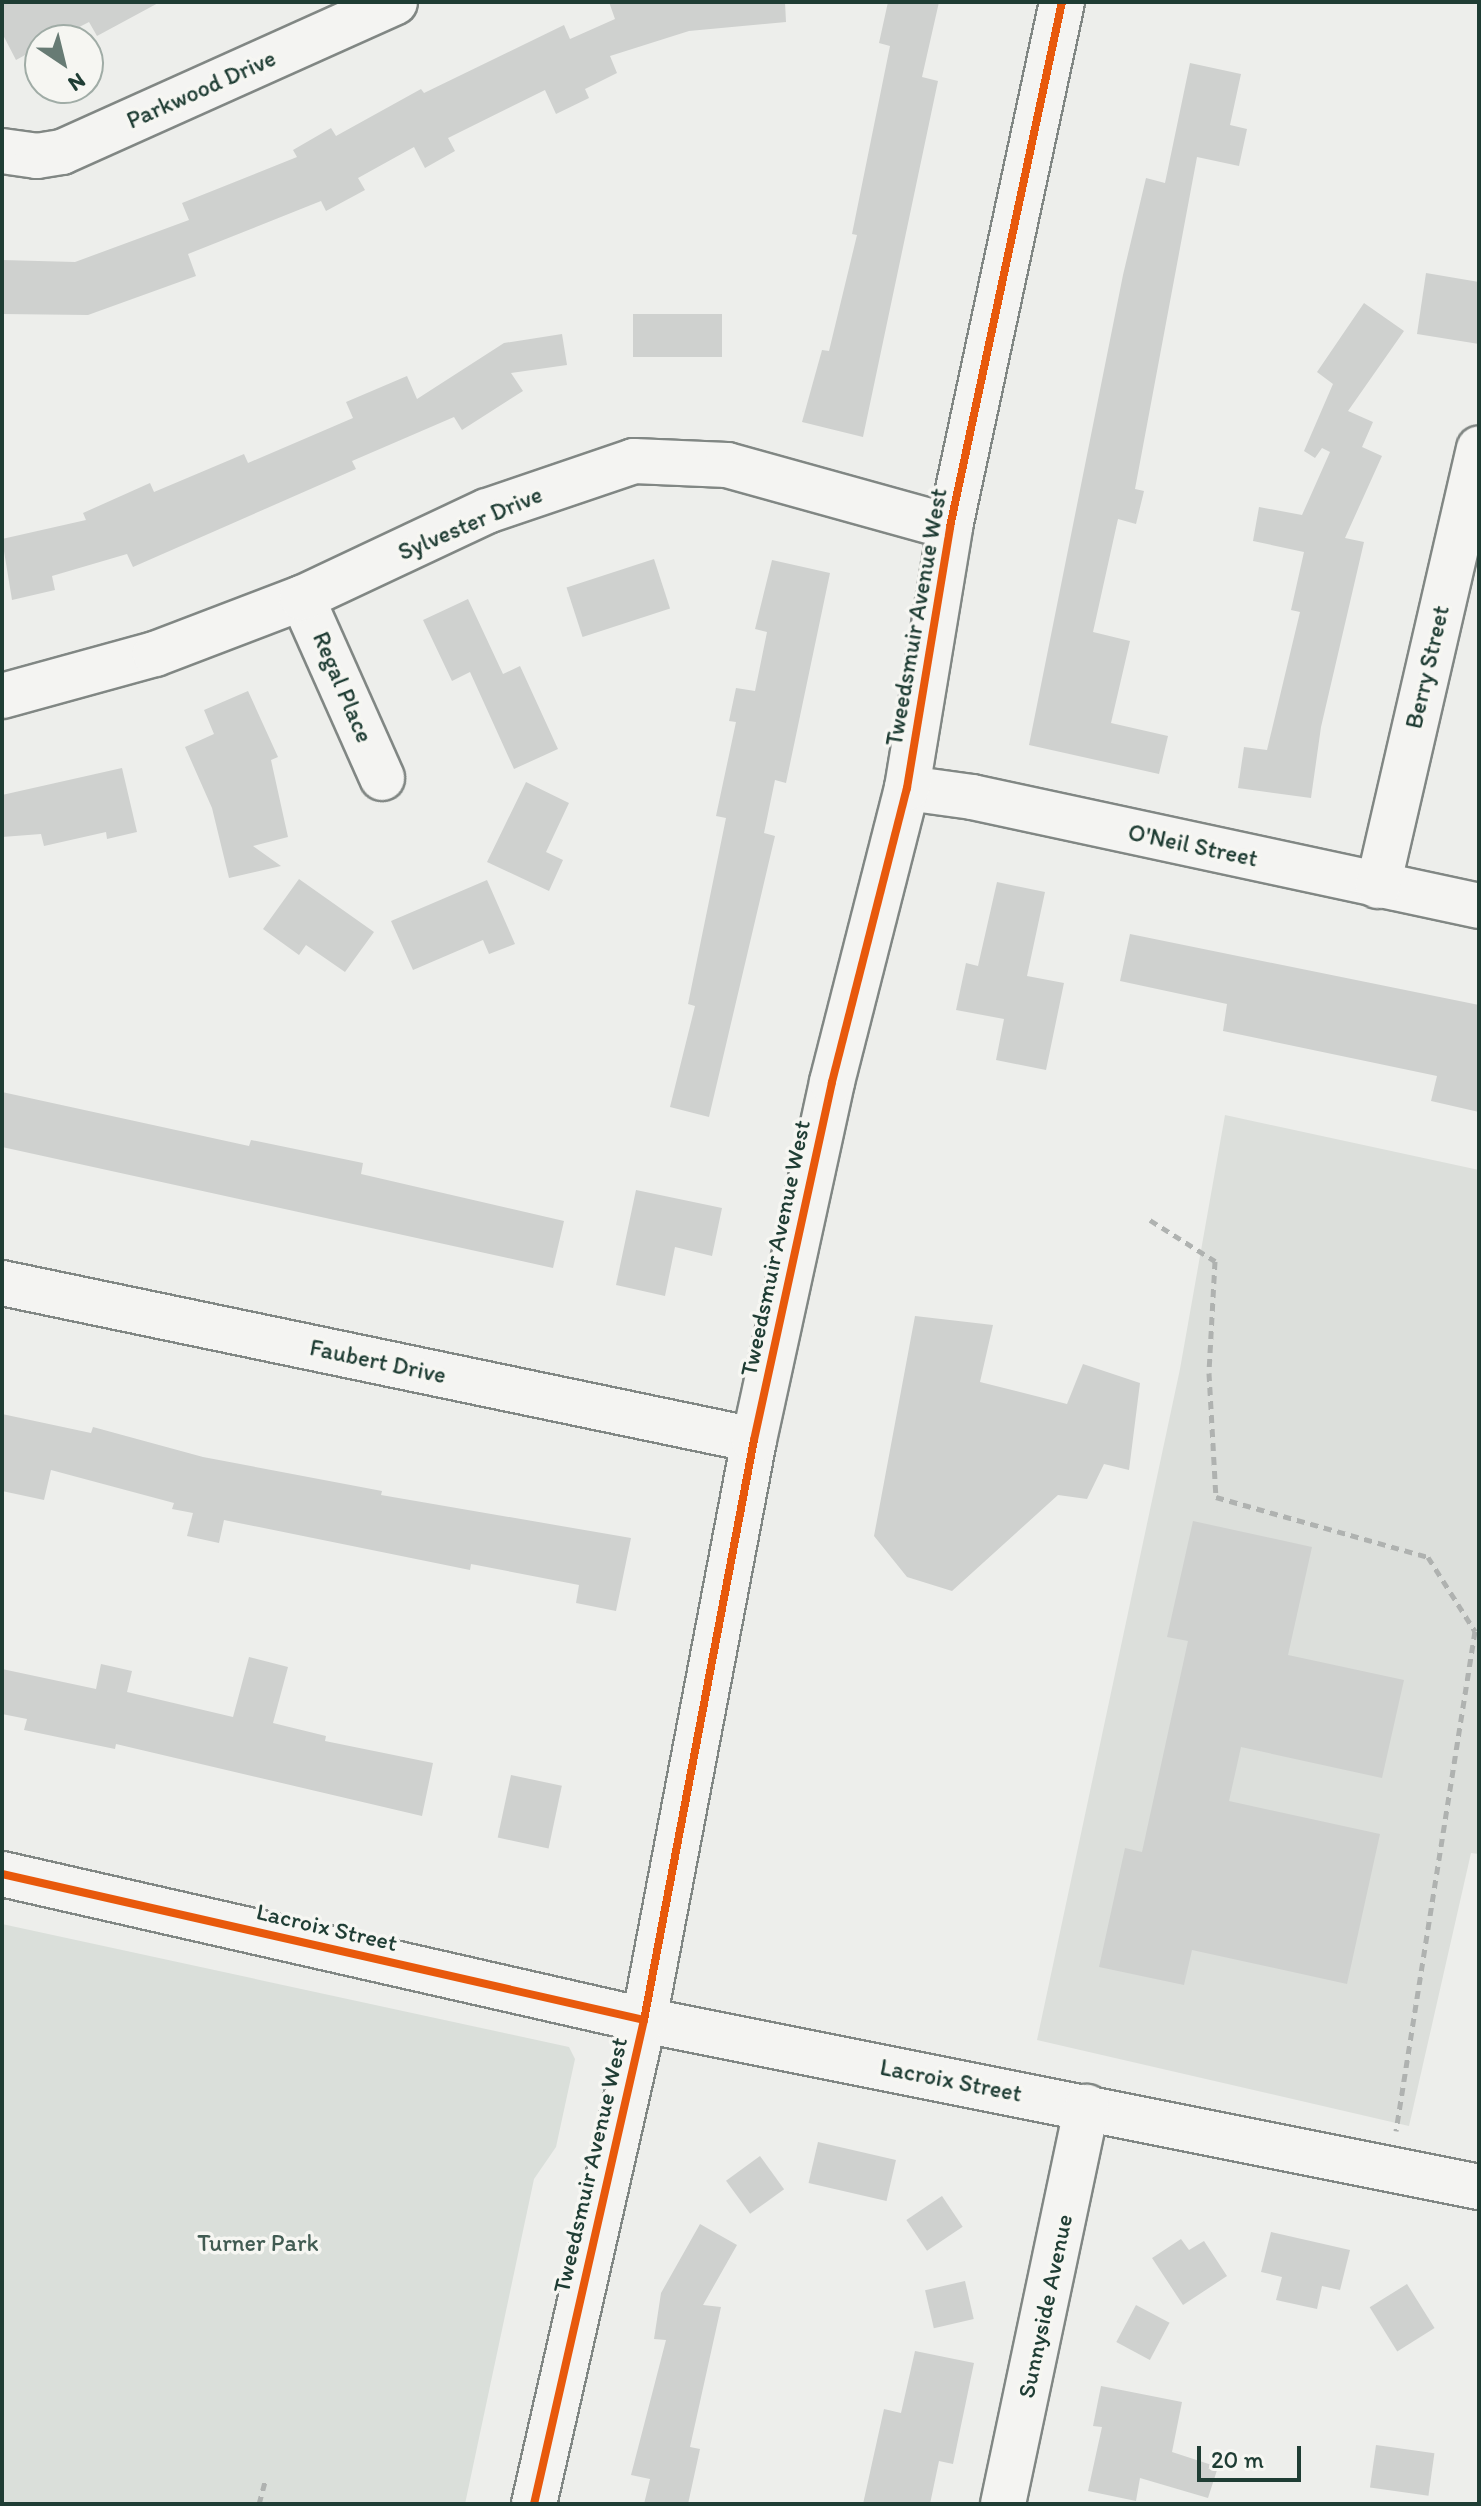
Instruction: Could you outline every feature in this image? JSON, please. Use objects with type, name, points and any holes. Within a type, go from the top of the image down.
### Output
[{"type":"street","name":"Parkwood Drive","points":[[2,151],[37,156],[62,152],[395,2]]},
{"type":"street","name":"Tweedsmuir Avenue West","points":[[534,2504],[644,2020],[754,1440],[832,1082],[907,788],[950,527],[1062,2]]},
{"type":"street","name":"Berry Street","points":[[1378,886],[1479,448]]},
{"type":"street","name":"Sylvester Drive","points":[[2,696],[155,654],[302,598],[487,511],[634,461],[727,465],[950,527]]},
{"type":"street","name":"Regal Place","points":[[302,598],[382,778]]},
{"type":"street","name":"O'Neil Street","points":[[907,788],[972,797],[1479,906]]},
{"type":"street","name":"Faubert Drive","points":[[2,1283],[754,1440]]},
{"type":"street","name":"Lacroix Street","points":[[2,1874],[644,2020],[1479,2187]]},
{"type":"street","name":"Sunnyside Avenue","points":[[1003,2504],[1087,2107]]},
{"type":"path","points":[[1150,1220],[1215,1261],[1209,1373],[1216,1497],[1428,1557],[1475,1631],[1396,2133]]},
{"type":"path","points":[[259,2504],[266,2478]]},
{"type":"shaded area","points":[[1225,1115],[1479,1170],[1479,1854],[1471,1853],[1409,2126],[1037,2040],[1180,1369]]},
{"type":"green space","name":"Turner Park","points":[[2,1924],[569,2047],[575,2059],[556,2147],[534,2179],[465,2504],[2,2504]]},
{"type":"building","points":[[2,2],[160,2],[104,32],[104,24],[89,22],[24,24],[24,56],[16,60],[2,33]]},
{"type":"building","points":[[609,2],[785,2],[786,22],[689,31],[610,56],[617,73],[585,89],[589,98],[556,114],[545,90],[448,138],[455,151],[425,168],[414,147],[358,178],[365,190],[326,211],[321,201],[188,254],[196,276],[88,315],[2,314],[2,260],[75,262],[189,220],[182,203],[297,157],[293,150],[331,128],[336,136],[421,89],[424,93],[564,25],[570,39],[615,19]]},
{"type":"building","points":[[888,2],[939,2],[922,77],[938,81],[863,437],[802,422],[822,350],[829,351],[857,235],[852,234],[890,46],[879,43]]},
{"type":"building","points":[[1190,63],[1241,74],[1230,125],[1247,129],[1239,166],[1197,157],[1135,489],[1144,491],[1136,524],[1118,519],[1093,632],[1130,641],[1111,723],[1168,736],[1159,774],[1029,745],[1123,275],[1146,178],[1165,183]]},
{"type":"building","points":[[1426,273],[1479,282],[1479,344],[1417,334]]},
{"type":"building","points":[[1364,303],[1404,331],[1348,411],[1373,422],[1362,447],[1382,456],[1345,538],[1364,542],[1321,727],[1311,798],[1238,788],[1244,747],[1267,750],[1300,612],[1291,610],[1304,552],[1253,541],[1259,507],[1302,515],[1330,452],[1322,448],[1315,458],[1304,451],[1333,384],[1317,372]]},
{"type":"building","points":[[633,314],[722,314],[722,357],[633,357]]},
{"type":"building","points":[[562,334],[567,365],[511,373],[523,391],[462,430],[454,417],[352,461],[356,469],[133,567],[127,554],[52,576],[55,590],[12,600],[2,539],[86,520],[83,513],[150,483],[154,492],[244,454],[248,463],[353,418],[346,402],[407,376],[417,399],[504,343]]},
{"type":"building","points":[[654,559],[670,608],[583,637],[567,587]]},
{"type":"building","points":[[772,560],[830,573],[786,783],[775,780],[764,833],[775,836],[709,1117],[670,1107],[695,1006],[688,1004],[726,818],[716,816],[736,722],[729,721],[736,688],[755,691],[767,632],[755,629]]},
{"type":"building","points":[[468,599],[503,674],[520,666],[558,749],[514,769],[470,672],[452,681],[423,620]]},
{"type":"building","points":[[248,691],[278,757],[271,760],[288,837],[253,846],[281,866],[229,878],[212,808],[185,747],[214,734],[204,710]]},
{"type":"building","points":[[122,768],[137,832],[107,839],[106,832],[44,846],[41,834],[2,837],[2,795]]},
{"type":"building","points":[[526,782],[569,803],[546,852],[563,860],[549,891],[487,862]]},
{"type":"building","points":[[299,879],[374,932],[345,972],[306,945],[299,955],[263,929]]},
{"type":"building","points":[[487,880],[515,944],[489,954],[483,940],[413,970],[391,921]]},
{"type":"building","points":[[997,882],[1045,892],[1027,976],[1064,983],[1046,1070],[996,1060],[1004,1019],[956,1010],[966,963],[978,966]]},
{"type":"building","points":[[1130,934],[1479,1005],[1479,1112],[1431,1101],[1437,1076],[1223,1031],[1227,1004],[1120,981]]},
{"type":"building","points":[[2,1092],[249,1146],[251,1140],[363,1163],[361,1174],[564,1221],[553,1268],[2,1147]]},
{"type":"building","points":[[636,1190],[722,1208],[712,1256],[675,1247],[665,1296],[616,1285]]},
{"type":"building","points":[[915,1316],[993,1325],[980,1382],[1067,1404],[1083,1364],[1140,1383],[1129,1470],[1104,1464],[1087,1499],[1058,1495],[952,1591],[907,1577],[874,1536]]},
{"type":"building","points":[[2,1414],[91,1433],[93,1427],[203,1457],[382,1491],[381,1495],[631,1538],[616,1611],[576,1603],[579,1585],[471,1564],[470,1570],[224,1520],[219,1543],[187,1536],[193,1513],[172,1509],[174,1503],[51,1470],[44,1500],[2,1491]]},
{"type":"building","points":[[1193,1521],[1312,1547],[1288,1655],[1404,1680],[1382,1778],[1241,1747],[1229,1801],[1380,1834],[1347,1984],[1192,1950],[1184,1985],[1099,1967],[1125,1848],[1142,1852],[1188,1641],[1167,1637]]},
{"type":"building","points":[[249,1657],[288,1667],[273,1723],[326,1736],[325,1741],[433,1763],[422,1816],[116,1744],[115,1749],[24,1730],[27,1719],[2,1714],[2,1669],[96,1689],[101,1664],[132,1671],[127,1692],[233,1717]]},
{"type":"building","points":[[511,1775],[562,1786],[549,1848],[498,1838]]},
{"type":"building","points":[[818,2142],[896,2160],[887,2201],[809,2183]]},
{"type":"building","points":[[760,2156],[784,2189],[750,2214],[726,2181]]},
{"type":"building","points":[[942,2196],[963,2227],[927,2251],[906,2220]]},
{"type":"building","points":[[700,2224],[737,2245],[703,2305],[721,2307],[690,2447],[700,2449],[688,2504],[644,2504],[650,2479],[631,2475],[666,2340],[654,2339],[661,2293]]},
{"type":"building","points":[[1271,2232],[1350,2250],[1340,2290],[1322,2286],[1317,2309],[1276,2300],[1282,2277],[1261,2272]]},
{"type":"building","points":[[1181,2239],[1189,2250],[1204,2241],[1227,2276],[1183,2305],[1152,2258]]},
{"type":"building","points":[[965,2281],[974,2319],[934,2328],[925,2290]]},
{"type":"building","points":[[1407,2284],[1435,2328],[1397,2351],[1370,2307]]},
{"type":"building","points":[[1136,2305],[1170,2323],[1150,2360],[1116,2342]]},
{"type":"building","points":[[915,2351],[974,2363],[953,2464],[939,2461],[930,2504],[863,2504],[884,2409],[901,2413]]},
{"type":"building","points":[[1101,2386],[1182,2402],[1172,2452],[1218,2467],[1208,2498],[1140,2478],[1136,2501],[1088,2491],[1102,2427],[1093,2426]]},
{"type":"building","points":[[1376,2445],[1434,2453],[1428,2496],[1370,2488]]},
{"type":"cycle path","points":[[534,2504],[644,2020],[754,1440],[832,1082],[907,788],[950,527],[1062,2]]},
{"type":"cycle path","points":[[2,1874],[644,2020]]}]
